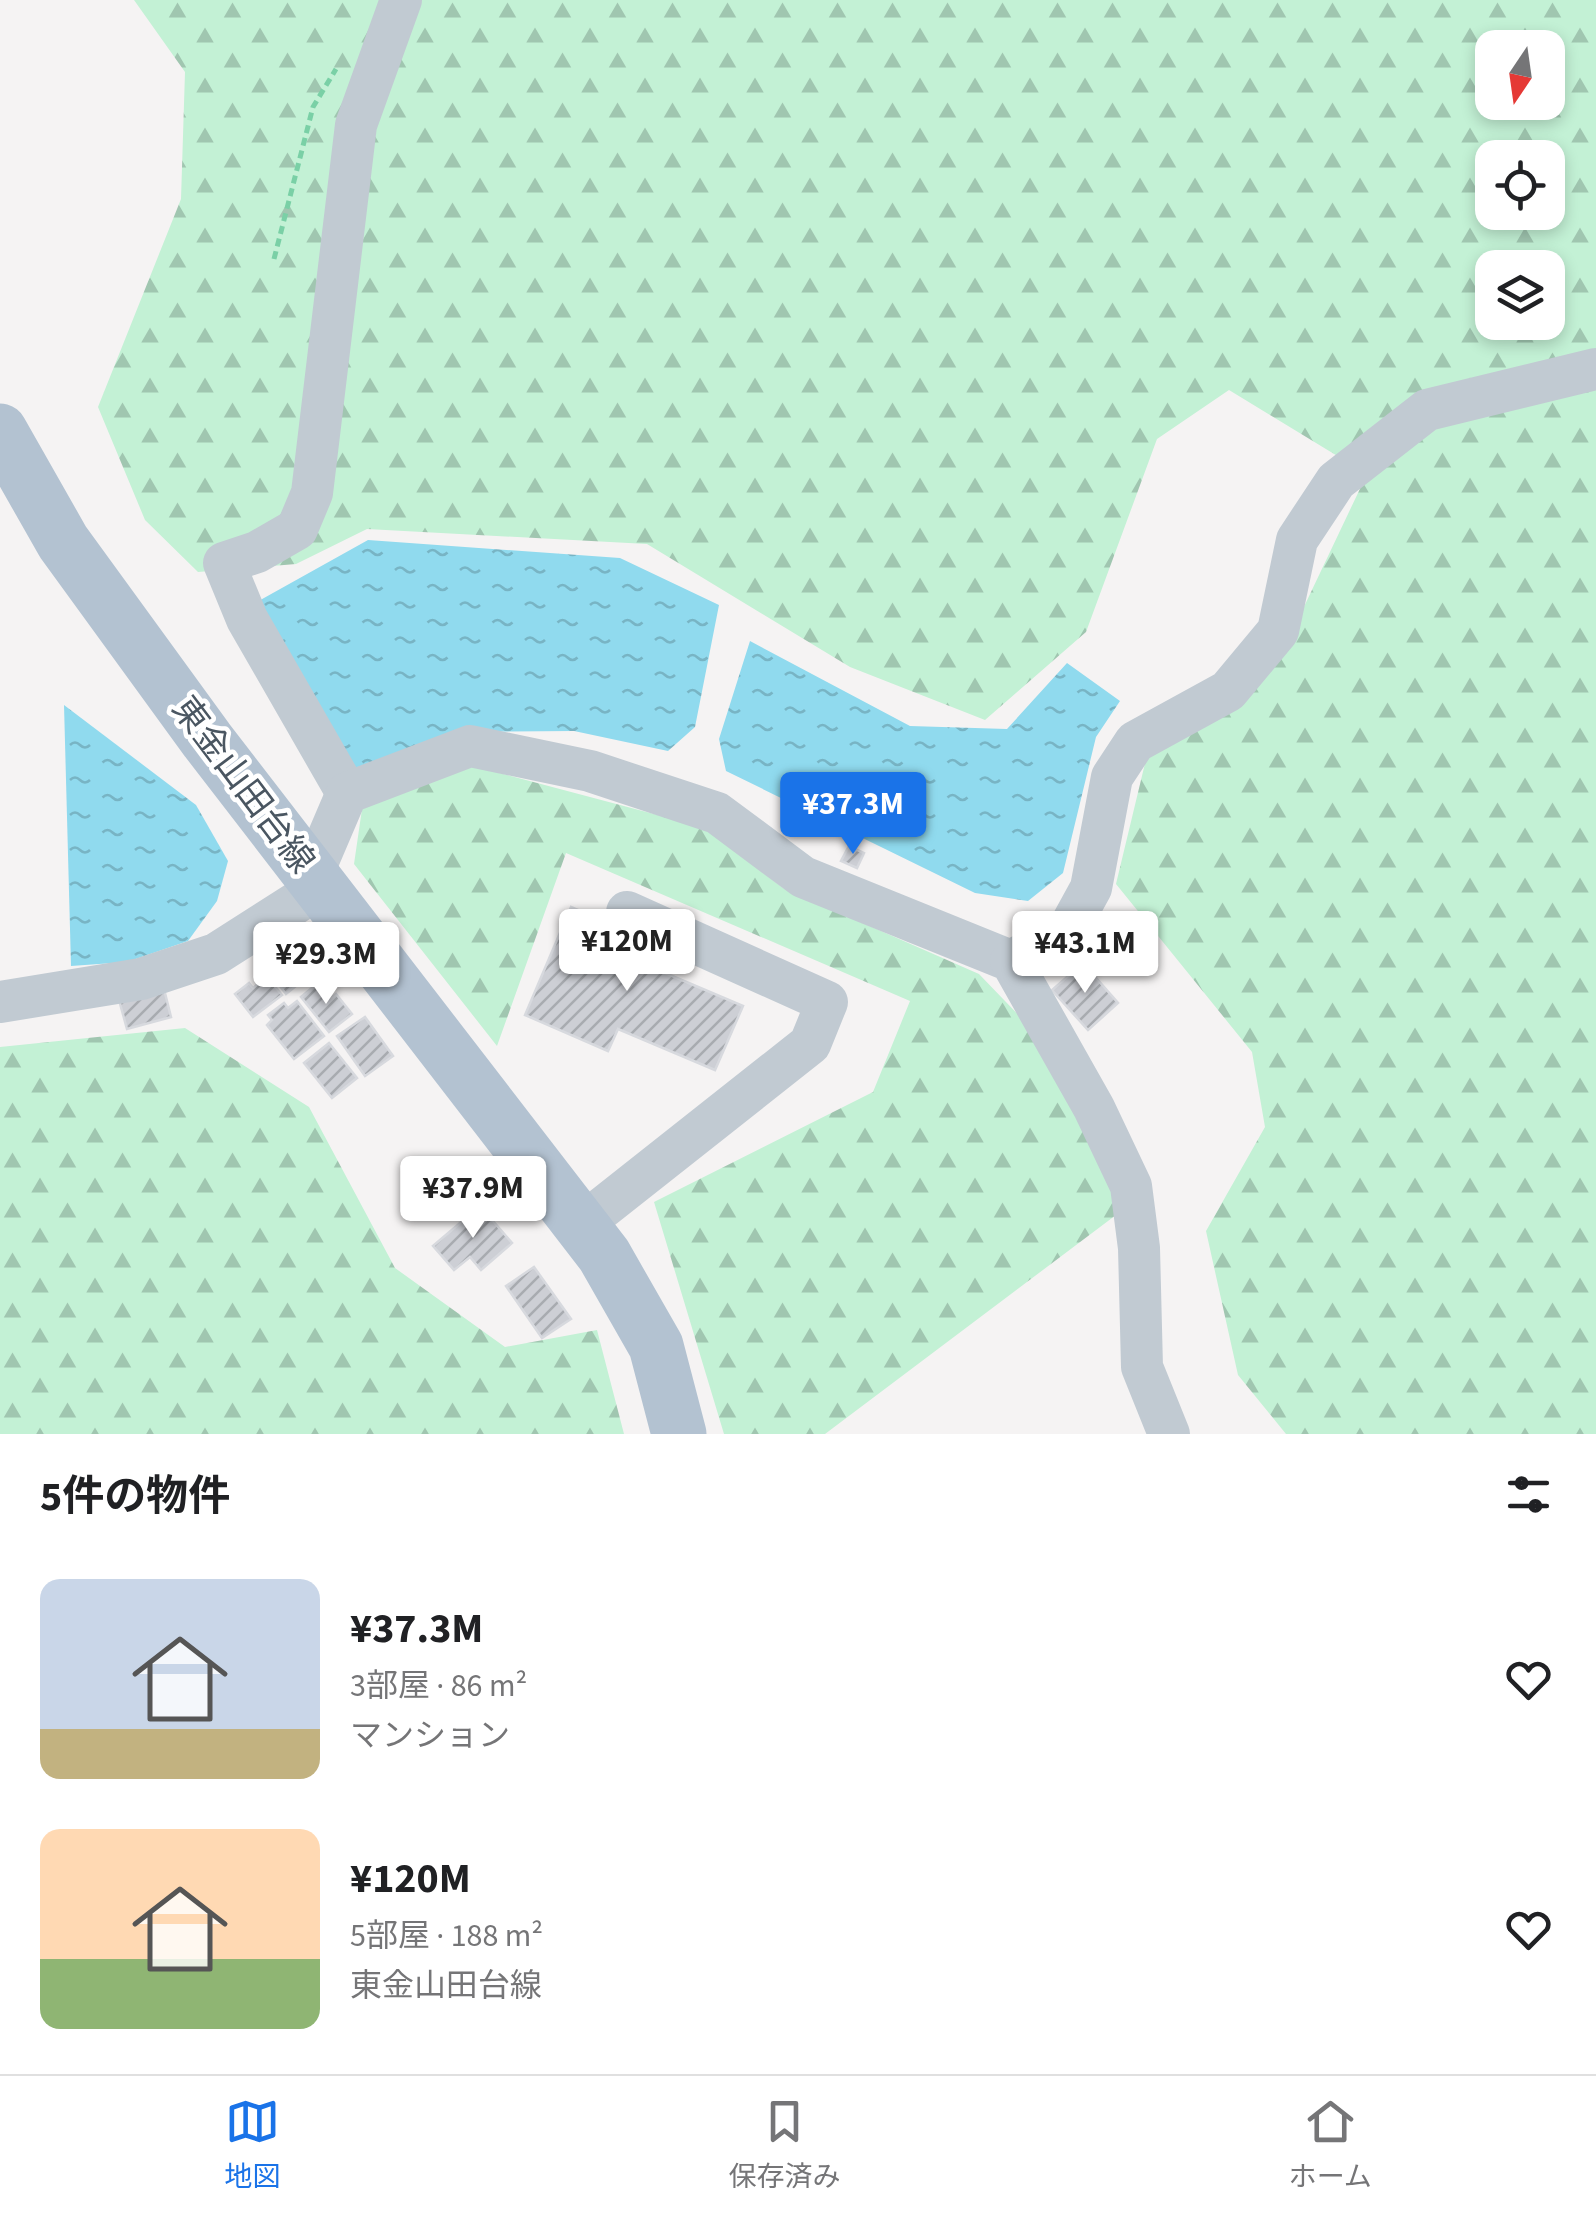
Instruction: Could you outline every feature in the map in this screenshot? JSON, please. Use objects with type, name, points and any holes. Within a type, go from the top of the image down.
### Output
[{"type":"main road","name":"東金山田台線","points":[[0,431],[63,542],[207,740],[604,1254],[656,1346],[679,1434]]},
{"type":"street","points":[[0,1002],[140,979],[216,954],[316,881],[346,793],[247,619],[224,564],[258,552],[296,529],[312,493],[356,125],[400,0]]},
{"type":"street","points":[[1011,962],[1068,930],[1091,888],[1112,777],[1135,742],[1228,691],[1278,631],[1296,540],[1336,481],[1426,410],[1596,369]]},
{"type":"street","points":[[346,793],[470,746],[590,771],[718,813],[804,877],[1011,962],[1094,1108],[1131,1186],[1139,1248],[1142,1367],[1169,1434]]},
{"type":"street","points":[[580,1225],[810,1044],[828,1002],[628,912]]},
{"type":"path","points":[[274,259],[313,107],[341,60],[383,49]]},
{"type":"green space","points":[[134,0],[1596,0],[1596,1434],[1286,1434],[1238,1375],[1206,1231],[1265,1127],[1252,1052],[1116,884],[1147,755],[1292,632],[1367,474],[1229,390],[1157,439],[1086,632],[985,720],[850,667],[647,544],[367,529],[296,564],[198,572],[145,520],[98,407],[181,199],[185,72]]},
{"type":"green space","points":[[469,765],[703,827],[783,888],[979,974],[1091,1090],[1116,1215],[825,1434],[724,1434],[654,1202],[873,1092],[910,1001],[566,853],[497,1046],[354,864],[362,809]]},
{"type":"green space","points":[[185,1028],[309,1107],[395,1268],[505,1347],[597,1330],[624,1434],[0,1434],[0,1047]]},
{"type":"water","points":[[368,540],[620,558],[719,605],[695,727],[668,751],[574,731],[465,732],[352,776],[255,603]]},
{"type":"water","points":[[750,641],[910,726],[1007,729],[1067,663],[1120,701],[1096,737],[1063,873],[1028,901],[975,893],[726,771],[719,739]]},
{"type":"water","points":[[64,705],[196,805],[228,861],[217,901],[188,941],[127,962],[71,966]]},
{"type":"building","points":[[849,846],[864,853],[857,868],[841,861]]},
{"type":"building","points":[[571,907],[616,927],[656,936],[644,964],[743,1006],[715,1070],[618,1029],[608,1051],[525,1015]]},
{"type":"building","points":[[290,956],[307,977],[286,994],[270,973]]},
{"type":"building","points":[[1083,963],[1118,1003],[1088,1030],[1052,990]]},
{"type":"building","points":[[267,977],[282,995],[253,1017],[235,994],[249,983],[253,988]]},
{"type":"building","points":[[319,982],[331,998],[336,994],[352,1014],[329,1032],[301,997]]},
{"type":"building","points":[[164,989],[171,1017],[127,1029],[119,1000]]},
{"type":"building","points":[[297,1001],[324,1036],[294,1059],[267,1025],[272,1020],[268,1015],[284,1003],[288,1008]]},
{"type":"building","points":[[365,1017],[393,1056],[365,1076],[337,1036]]},
{"type":"building","points":[[329,1043],[357,1078],[332,1098],[304,1063]]},
{"type":"building","points":[[480,1206],[512,1243],[481,1270],[470,1257],[454,1270],[433,1246]]},
{"type":"building","points":[[534,1267],[571,1319],[542,1338],[506,1286]]}]
